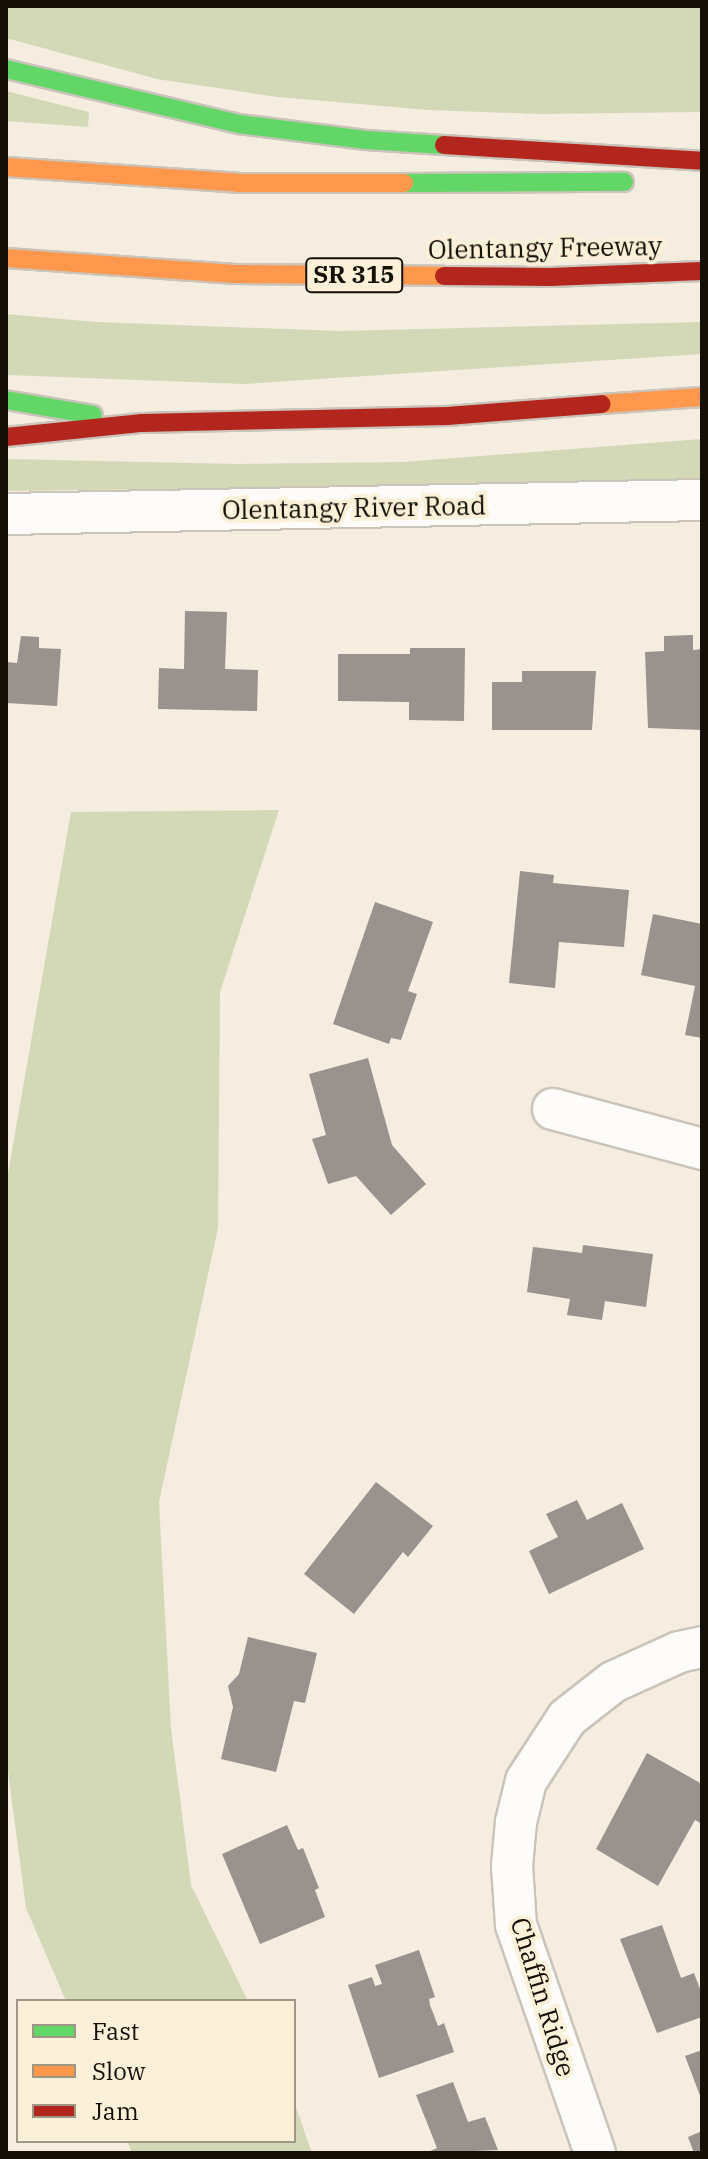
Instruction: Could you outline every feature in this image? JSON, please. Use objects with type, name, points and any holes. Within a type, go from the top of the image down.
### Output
[{"type":"main road","points":[[6,69],[239,124],[490,150],[702,161]]},
{"type":"main road","points":[[6,167],[238,183],[549,185],[641,182]]},
{"type":"main road","name":"Olentangy Freeway","points":[[6,258],[235,274],[550,277],[702,271]]},
{"type":"main road","points":[[6,437],[142,423],[447,416],[702,397]]},
{"type":"main road","points":[[6,400],[142,423]]},
{"type":"street","name":"Olentangy River Road","points":[[6,514],[702,500]]},
{"type":"street","points":[[553,1109],[702,1149]]},
{"type":"street","name":"Chaffin Ridge","points":[[595,2153],[516,1925],[512,1866],[516,1822],[526,1781],[567,1718],[613,1682],[679,1652],[702,1647]]},
{"type":"green space","points":[[6,6],[702,6],[702,112],[539,114],[429,110],[278,97],[157,79],[6,38]]},
{"type":"green space","points":[[6,91],[89,112],[88,127],[6,121]]},
{"type":"green space","points":[[6,314],[96,322],[340,331],[702,322],[702,354],[244,384],[8,375]]},
{"type":"green space","points":[[702,439],[702,482],[6,491],[6,459],[237,464],[403,462]]},
{"type":"green space","points":[[279,810],[220,992],[218,1228],[159,1502],[171,1728],[191,1885],[247,1999],[65,1999],[26,1908],[6,1756],[6,1185],[71,812]]},
{"type":"green space","points":[[296,2108],[312,2153],[132,2153],[128,2143],[296,2143]]},
{"type":"building","points":[[185,611],[227,612],[225,669],[258,670],[257,711],[158,709],[159,668],[184,669]]},
{"type":"building","points":[[693,635],[693,650],[702,649],[702,730],[648,728],[645,652],[664,651],[664,636]]},
{"type":"building","points":[[21,636],[39,637],[39,648],[61,649],[57,706],[6,703],[6,662],[17,663]]},
{"type":"building","points":[[410,648],[465,648],[464,721],[409,720],[409,702],[338,701],[338,654],[410,654]]},
{"type":"building","points":[[522,671],[596,671],[592,730],[492,730],[492,682],[522,682]]},
{"type":"building","points":[[520,871],[554,875],[553,883],[629,890],[624,947],[559,942],[555,988],[509,983]]},
{"type":"building","points":[[375,902],[433,922],[408,991],[417,994],[401,1040],[391,1038],[389,1044],[333,1024]]},
{"type":"building","points":[[653,914],[702,924],[702,1038],[685,1035],[695,986],[641,975]]},
{"type":"building","points":[[368,1058],[392,1145],[426,1184],[391,1215],[356,1176],[328,1184],[312,1139],[326,1135],[309,1074]]},
{"type":"building","points":[[583,1245],[653,1254],[646,1307],[605,1301],[602,1320],[567,1315],[570,1299],[527,1292],[533,1247],[582,1253]]},
{"type":"building","points":[[376,1482],[433,1526],[408,1557],[403,1552],[354,1614],[304,1574]]},
{"type":"building","points":[[577,1500],[587,1520],[622,1503],[644,1549],[549,1594],[529,1551],[558,1537],[546,1514]]},
{"type":"building","points":[[248,1637],[317,1653],[305,1703],[294,1701],[276,1772],[221,1759],[233,1707],[228,1686],[239,1674]]},
{"type":"building","points":[[647,1753],[702,1784],[702,1824],[695,1820],[658,1886],[596,1849]]},
{"type":"building","points":[[287,1825],[298,1850],[303,1848],[319,1888],[315,1890],[325,1917],[260,1944],[222,1854]]},
{"type":"building","points":[[662,1925],[681,1978],[694,1973],[702,1994],[702,2017],[657,2033],[620,1939]]},
{"type":"building","points":[[419,1950],[435,1997],[429,1999],[430,2005],[438,2026],[444,2023],[454,2052],[379,2078],[348,1985],[372,1977],[375,1986],[382,1984],[375,1965]]},
{"type":"building","points":[[702,2050],[702,2101],[685,2056]]},
{"type":"building","points":[[453,2082],[468,2122],[485,2117],[498,2150],[426,2153],[437,2148],[416,2095]]},
{"type":"building","points":[[702,2131],[702,2153],[694,2153],[688,2137]]},
{"type":"traffic: fast","points":[[6,69],[239,124],[366,140],[444,145]]},
{"type":"traffic: fast","points":[[404,183],[624,182]]},
{"type":"traffic: fast","points":[[6,400],[93,415]]},
{"type":"traffic: slow","points":[[6,167],[238,183],[404,183]]},
{"type":"traffic: slow","points":[[6,258],[235,274],[444,276]]},
{"type":"traffic: slow","points":[[602,404],[702,397]]},
{"type":"traffic: jam","points":[[444,145],[702,161]]},
{"type":"traffic: jam","points":[[444,276],[550,277],[702,271]]},
{"type":"traffic: jam","points":[[6,437],[142,423],[447,416],[602,404]]}]
